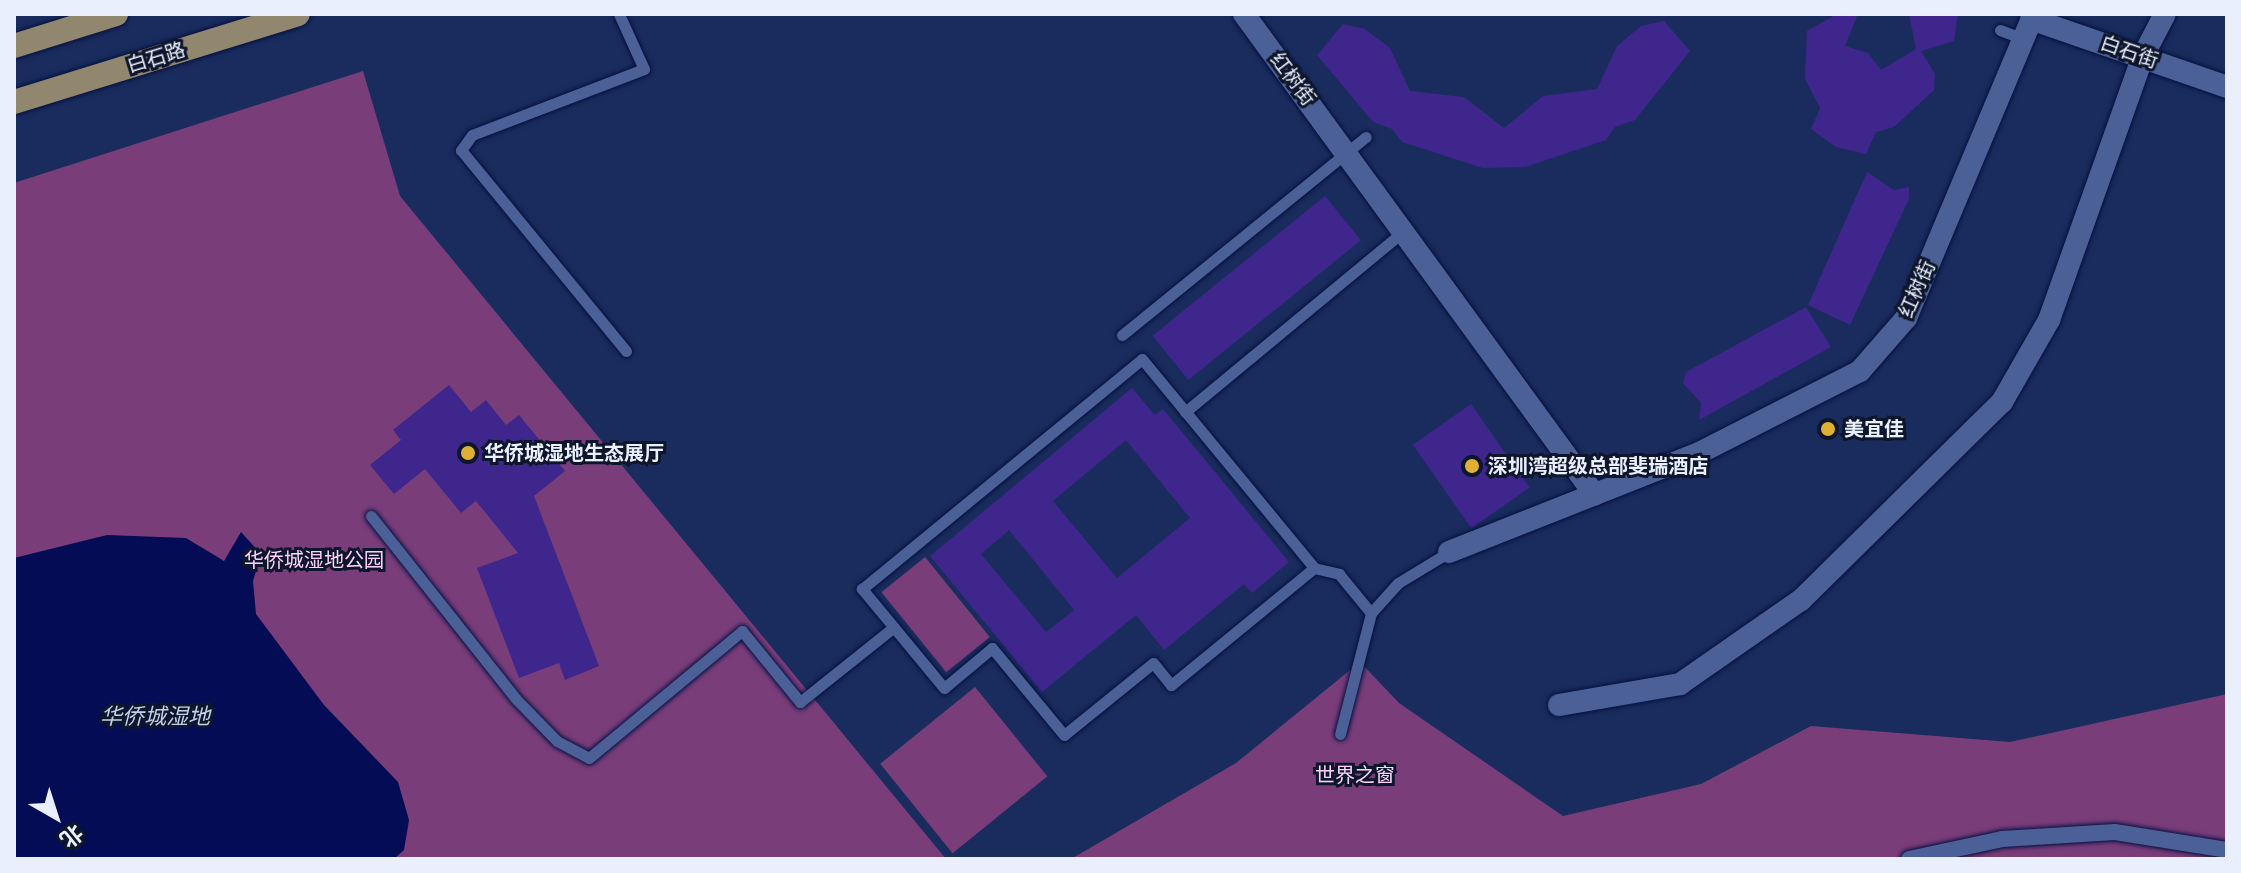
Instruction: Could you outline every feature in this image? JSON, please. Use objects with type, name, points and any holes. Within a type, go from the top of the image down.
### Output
[{"type":"main road","points":[[14,46],[116,14]]},
{"type":"main road","name":"白石路","points":[[14,102],[298,14]]},
{"type":"street","name":"红树街","points":[[1244,14],[1406,229],[1595,495]]},
{"type":"street","points":[[1559,705],[1680,684],[1801,600],[2002,402],[2049,320],[2143,56],[2165,14]]},
{"type":"street","name":"红树街","points":[[1449,552],[1701,452],[1860,371],[1888,344],[1906,318],[2029,24]]},
{"type":"street","name":"白石街","points":[[2029,24],[2143,56],[2227,87]]},
{"type":"street","points":[[1909,859],[2002,839],[2115,832],[2227,850]]},
{"type":"lane","points":[[619,14],[644,69],[472,135],[461,150],[626,351]]},
{"type":"lane","points":[[2000,30],[2029,24]]},
{"type":"lane","points":[[1122,335],[1346,149],[1366,137]]},
{"type":"lane","points":[[1185,412],[1406,229]]},
{"type":"lane","points":[[1314,568],[1171,685],[1153,663],[1064,735],[992,648],[944,688],[862,589],[1142,359],[1314,568],[1339,574],[1371,613]]},
{"type":"lane","points":[[371,516],[516,699],[557,741],[589,758],[742,631],[800,702],[894,627]]},
{"type":"lane","points":[[1340,734],[1371,613],[1398,583],[1449,552]]},
{"type":"green space","name":"华侨城湿地公园","points":[[363,71],[400,196],[946,859],[14,859],[14,183]]},
{"type":"green space","points":[[925,557],[990,637],[946,672],[881,592]]},
{"type":"green space","name":"世界之窗","points":[[1360,662],[1399,703],[1563,816],[1701,784],[1811,726],[2010,742],[2227,694],[2227,859],[1071,859],[1236,763]]},
{"type":"green space","points":[[975,687],[1047,776],[953,853],[880,764]]},
{"type":"water","name":"华侨城湿地","points":[[241,532],[261,554],[253,581],[256,614],[324,705],[398,782],[409,820],[404,850],[394,859],[14,859],[14,558],[107,535],[186,538],[224,561]]},
{"type":"building","points":[[1837,14],[1858,14],[1845,46],[1868,53],[1881,70],[1916,49],[1909,14],[1958,14],[1954,41],[1921,51],[1935,74],[1934,90],[1894,127],[1876,132],[1866,154],[1836,147],[1811,129],[1820,108],[1805,79],[1807,31]]},
{"type":"building","points":[[1664,21],[1690,51],[1635,120],[1615,127],[1606,140],[1525,167],[1483,168],[1402,142],[1392,129],[1373,122],[1317,55],[1343,24],[1365,29],[1390,48],[1410,91],[1464,97],[1504,128],[1543,96],[1597,89],[1617,46],[1641,26]]},
{"type":"building","points":[[1867,172],[1894,190],[1909,187],[1909,199],[1850,325],[1808,305]]},
{"type":"building","points":[[1325,196],[1361,240],[1188,380],[1152,336]]},
{"type":"building","points":[[1806,307],[1831,347],[1699,420],[1701,403],[1683,383],[1686,372]]},
{"type":"building","points":[[449,385],[471,412],[486,400],[506,425],[519,415],[565,471],[534,496],[599,666],[565,680],[559,663],[519,678],[477,568],[518,553],[476,501],[461,513],[425,469],[394,494],[370,465],[401,440],[393,430]]},
{"type":"building","points":[[1132,388],[1155,415],[1163,409],[1289,562],[1252,593],[1244,584],[1164,650],[1136,615],[1042,692],[930,556]],"holes":[[[1126,440],[1190,518],[1117,578],[1053,501]],[[1009,530],[1074,610],[1046,632],[981,554]]]},
{"type":"building","name":"深圳湾超级总部斐瑞酒店","points":[[1471,404],[1530,488],[1471,528],[1413,445]]},
{"type":"place","name":"美宜佳","points":[[1828,429]]},
{"type":"place","name":"华侨城湿地生态展厅","points":[[468,453]]},
{"type":"place","name":"深圳湾超级总部斐瑞酒店","points":[[1472,466]]}]
